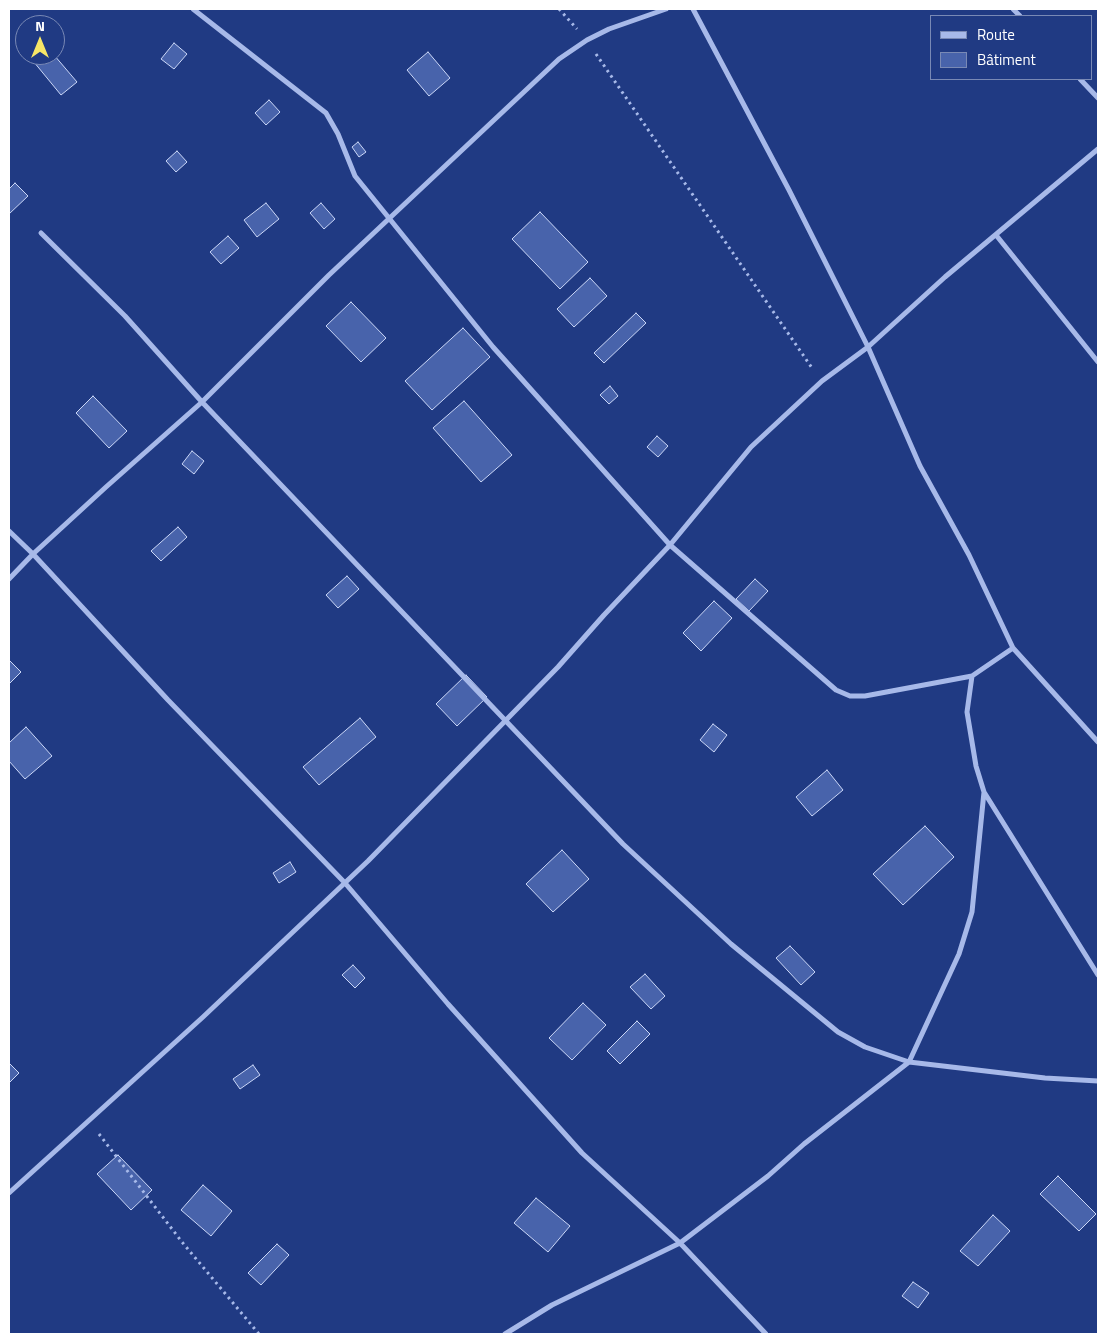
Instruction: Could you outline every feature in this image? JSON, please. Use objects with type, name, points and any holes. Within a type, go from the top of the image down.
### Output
[{"type":"street","points":[[192,9],[326,112],[338,134],[354,176],[493,348],[670,545],[836,690],[850,696],[865,696],[972,676],[1013,648]]},
{"type":"street","points":[[9,579],[32,554],[202,402],[329,275],[559,59],[587,40],[609,29],[666,9]]},
{"type":"street","points":[[693,9],[789,190],[868,346],[920,466],[969,555],[1013,648],[1098,742]]},
{"type":"street","points":[[1081,80],[1098,98]]},
{"type":"street","points":[[9,1193],[203,1017],[368,861],[505,722],[670,545],[751,447],[822,381],[868,346],[945,277],[1098,149]]},
{"type":"street","points":[[42,233],[125,316],[202,402],[623,844],[731,944],[838,1032],[865,1047],[909,1062],[1045,1078],[1098,1081]]},
{"type":"street","points":[[996,235],[1098,362]]},
{"type":"street","points":[[9,531],[168,700],[345,883],[448,1004],[582,1153],[680,1242],[766,1334]]},
{"type":"street","points":[[972,676],[967,712],[971,741],[984,792],[1098,975]]},
{"type":"street","points":[[506,1334],[552,1305],[680,1242],[768,1176],[804,1144],[909,1062],[959,954],[972,912],[984,792]]},
{"type":"path","points":[[559,9],[587,40],[822,381]]},
{"type":"path","points":[[88,1120],[182,1242],[259,1334]]},
{"type":"building","points":[[174,43],[187,54],[174,69],[161,59]]},
{"type":"building","points":[[428,52],[450,78],[429,96],[407,70]]},
{"type":"building","points":[[36,65],[63,65],[77,82],[61,95]]},
{"type":"building","points":[[269,100],[280,112],[266,125],[255,113]]},
{"type":"building","points":[[358,142],[366,152],[359,157],[352,147]]},
{"type":"building","points":[[177,151],[187,162],[176,172],[166,161]]},
{"type":"building","points":[[15,183],[28,196],[9,214],[9,189]]},
{"type":"building","points":[[266,203],[279,219],[257,237],[244,220]]},
{"type":"building","points":[[321,203],[335,219],[324,229],[310,213]]},
{"type":"building","points":[[540,212],[588,262],[560,289],[512,239]]},
{"type":"building","points":[[228,236],[239,248],[221,264],[210,252]]},
{"type":"building","points":[[590,278],[607,296],[574,327],[557,309]]},
{"type":"building","points":[[351,302],[386,338],[361,362],[326,326]]},
{"type":"building","points":[[636,313],[646,323],[604,363],[594,353]]},
{"type":"building","points":[[463,328],[490,357],[432,410],[405,381]]},
{"type":"building","points":[[610,386],[618,396],[609,404],[600,395]]},
{"type":"building","points":[[93,396],[127,431],[109,448],[76,413]]},
{"type":"building","points":[[464,401],[512,455],[481,482],[433,428]]},
{"type":"building","points":[[657,436],[668,446],[658,457],[647,447]]},
{"type":"building","points":[[192,451],[204,461],[194,474],[182,464]]},
{"type":"building","points":[[178,527],[187,537],[161,561],[151,551]]},
{"type":"building","points":[[347,576],[359,589],[338,608],[326,595]]},
{"type":"building","points":[[755,579],[768,591],[749,611],[736,599]]},
{"type":"building","points":[[714,601],[732,618],[701,651],[683,633]]},
{"type":"building","points":[[9,660],[21,672],[9,684]]},
{"type":"building","points":[[466,675],[487,697],[457,726],[436,704]]},
{"type":"building","points":[[360,718],[376,737],[319,785],[303,767]]},
{"type":"building","points":[[713,724],[727,735],[714,752],[700,740]]},
{"type":"building","points":[[26,727],[52,756],[25,779],[9,761],[9,743]]},
{"type":"building","points":[[827,770],[843,790],[812,816],[796,797]]},
{"type":"building","points":[[925,826],[954,857],[903,905],[873,874]]},
{"type":"building","points":[[562,850],[589,879],[553,912],[526,884]]},
{"type":"building","points":[[290,862],[296,872],[279,883],[273,873]]},
{"type":"building","points":[[790,946],[815,972],[801,985],[776,958]]},
{"type":"building","points":[[353,965],[365,978],[355,988],[342,975]]},
{"type":"building","points":[[645,974],[665,996],[651,1009],[630,987]]},
{"type":"building","points":[[583,1003],[606,1025],[572,1060],[549,1038]]},
{"type":"building","points":[[637,1021],[650,1034],[620,1064],[607,1051]]},
{"type":"building","points":[[9,1063],[19,1073],[9,1083]]},
{"type":"building","points":[[253,1065],[260,1075],[240,1089],[233,1079]]},
{"type":"building","points":[[118,1155],[152,1190],[131,1210],[97,1174]]},
{"type":"building","points":[[1058,1176],[1096,1214],[1079,1231],[1040,1194]]},
{"type":"building","points":[[203,1185],[232,1211],[211,1236],[181,1210]]},
{"type":"building","points":[[536,1198],[570,1226],[548,1252],[514,1223]]},
{"type":"building","points":[[993,1215],[1010,1231],[978,1266],[960,1251]]},
{"type":"building","points":[[277,1244],[289,1255],[261,1285],[248,1273]]},
{"type":"building","points":[[913,1282],[929,1293],[918,1308],[902,1296]]}]
